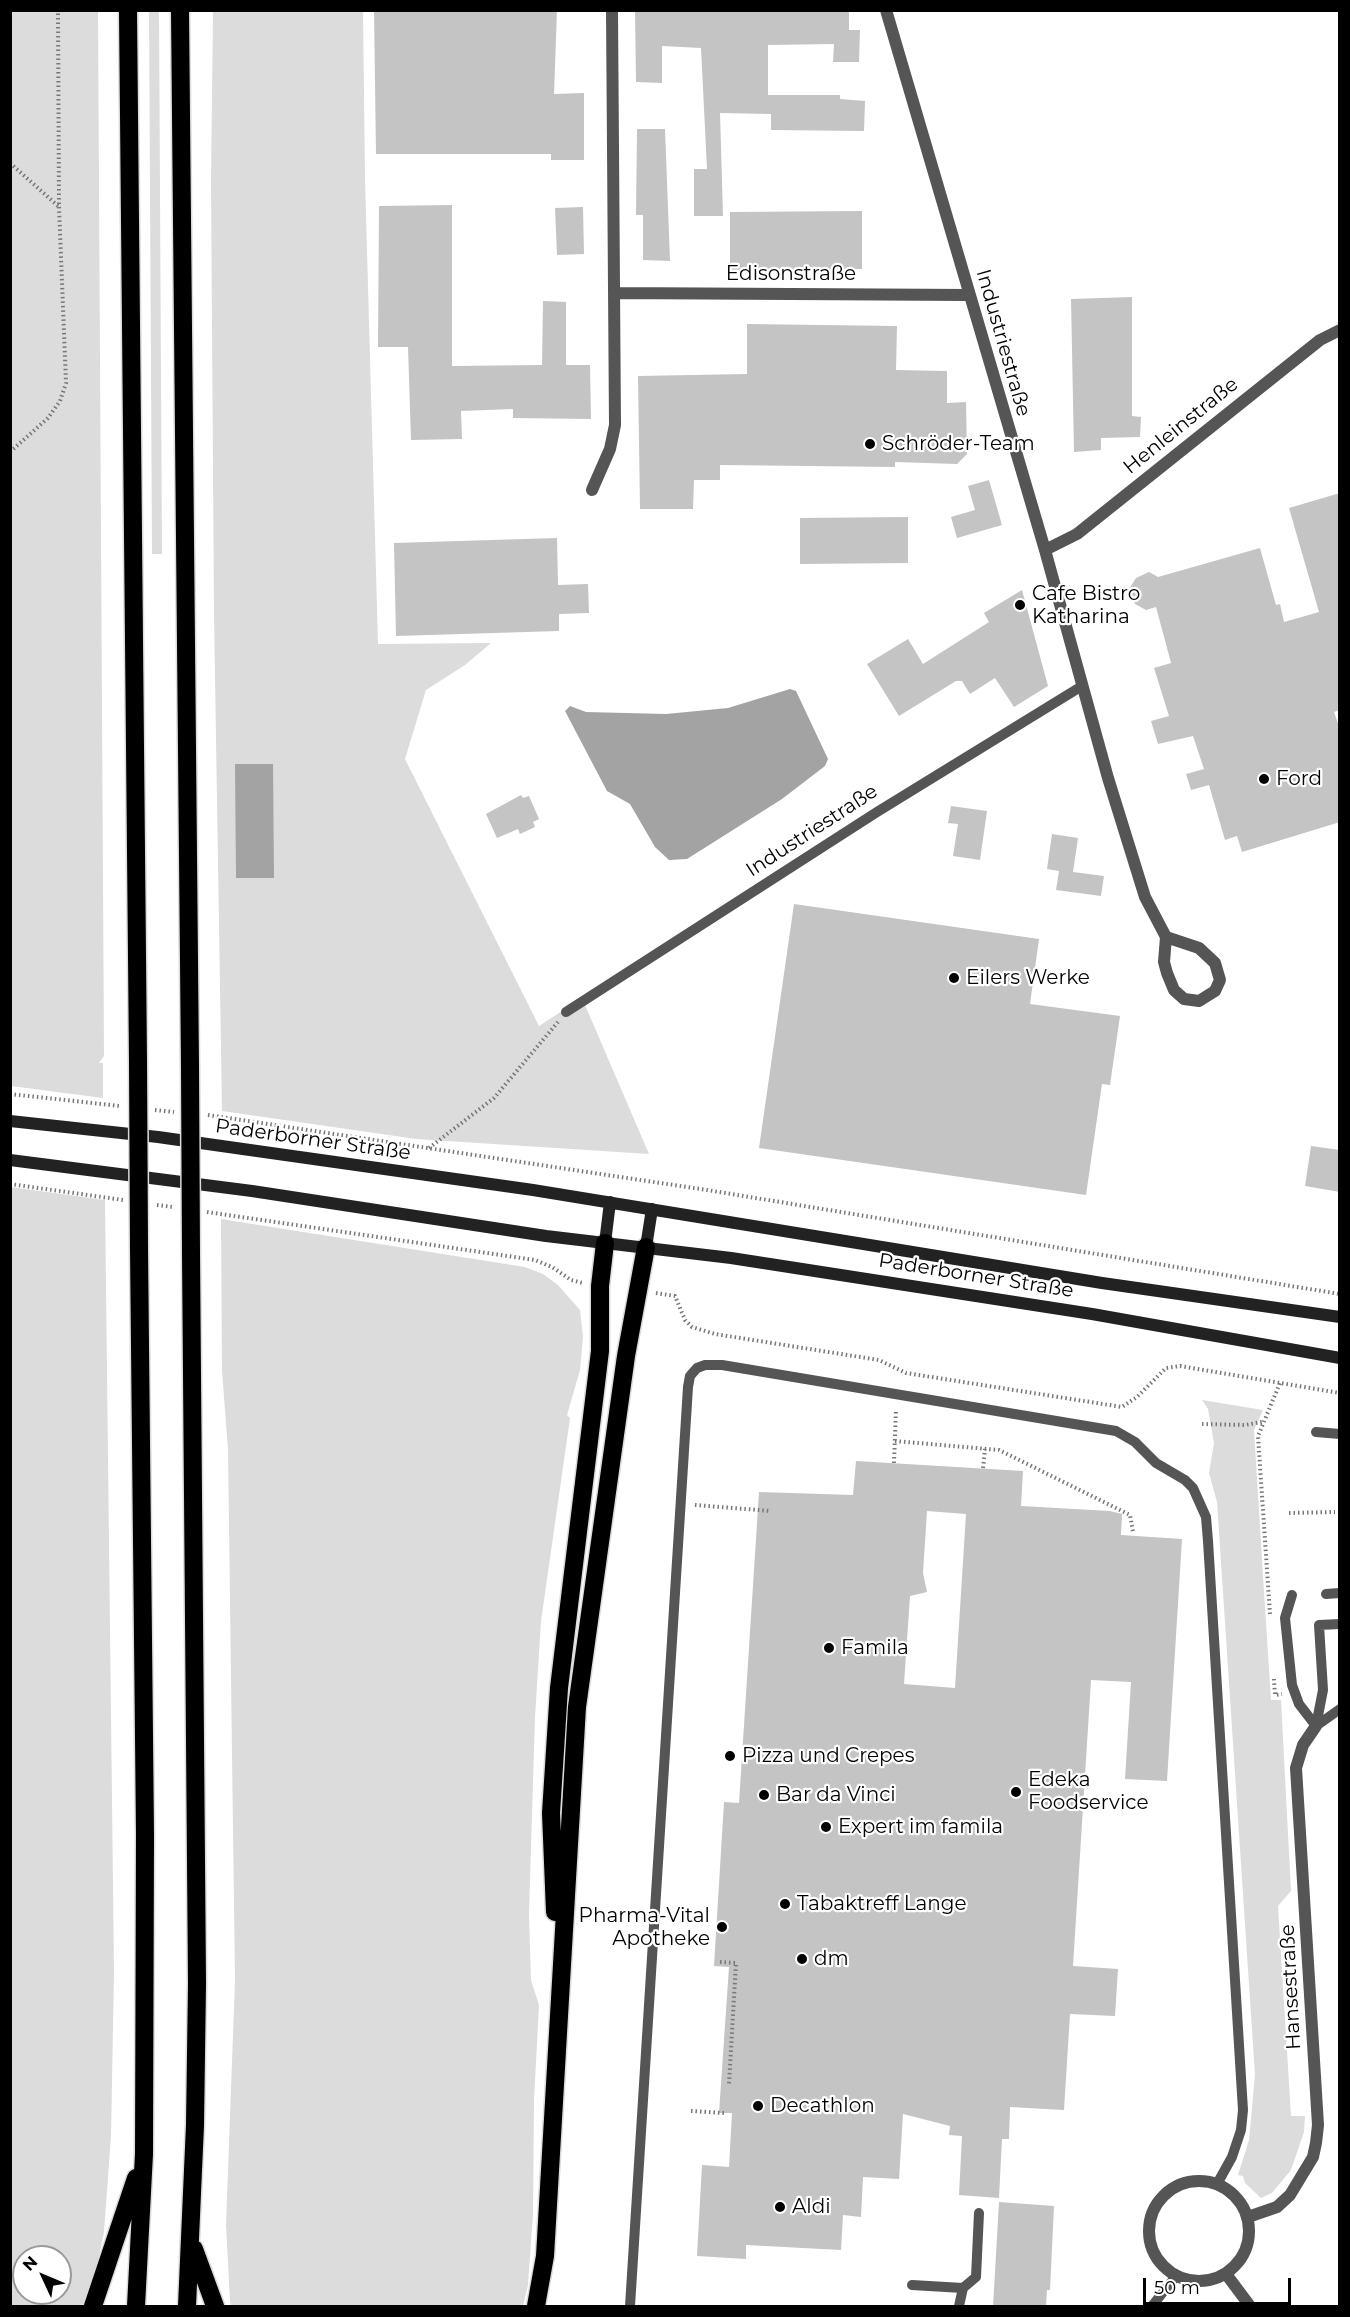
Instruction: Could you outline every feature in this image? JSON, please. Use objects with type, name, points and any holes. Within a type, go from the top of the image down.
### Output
[{"type":"highway","points":[[128,10],[145,1834],[144,2154],[136,2307]]},
{"type":"highway","points":[[180,10],[197,1983],[191,2242],[187,2307]]},
{"type":"highway","points":[[558,2031],[551,1813],[555,1745],[559,1688],[600,1351],[600,1286],[605,1242]]},
{"type":"highway","points":[[536,2307],[545,2256],[577,1707],[626,1356],[646,1247]]},
{"type":"highway","points":[[93,2307],[144,2154]]},
{"type":"highway","points":[[191,2242],[215,2307]]},
{"type":"main road","name":"Paderborner Straße","points":[[10,1121],[158,1137],[609,1202],[1102,1283],[1340,1317]]},
{"type":"main road","name":"Paderborner Straße","points":[[10,1160],[252,1191],[546,1236],[646,1247],[1037,1305],[1340,1358]]},
{"type":"main road","points":[[605,1242],[609,1202]]},
{"type":"main road","points":[[646,1247],[652,1209]]},
{"type":"street","points":[[592,490],[610,449],[615,425],[612,10]]},
{"type":"street","name":"Industriestraße","points":[[886,10],[1139,879],[1151,910],[1166,937],[1164,962],[1171,983],[1179,995],[1189,1000],[1199,1001],[1215,991],[1220,980],[1215,963],[1199,948],[1166,937]]},
{"type":"street","name":"Edisonstraße","points":[[614,292],[968,295]]},
{"type":"street","name":"Henleinstraße","points":[[1045,550],[1077,534],[1320,340],[1340,330]]},
{"type":"street","name":"Hansestraße","points":[[1248,2217],[1267,2213],[1290,2195],[1313,2157],[1316,2143],[1316,2091],[1296,1768],[1303,1745],[1317,1726]]},
{"type":"street","points":[[1200,2181],[1217,2184],[1230,2191],[1240,2202],[1248,2217],[1249,2241],[1245,2253],[1226,2274],[1197,2282],[1176,2276],[1162,2266],[1153,2252],[1149,2235],[1150,2219],[1157,2203],[1169,2191],[1184,2183],[1200,2181]]},
{"type":"street","points":[[1226,2274],[1250,2307]]},
{"type":"lane","name":"Industriestraße","points":[[566,1012],[877,812],[1082,686]]},
{"type":"lane","points":[[630,2307],[688,1387],[690,1376],[697,1368],[705,1365],[722,1365],[1116,1431],[1135,1442],[1156,1463],[1185,1480],[1202,1503],[1208,1541],[1243,2110],[1241,2130],[1232,2157],[1217,2184]]},
{"type":"lane","points":[[1316,1432],[1340,1434]]},
{"type":"lane","points":[[1326,1594],[1340,1593]]},
{"type":"lane","points":[[1292,1595],[1285,1618],[1295,1694],[1317,1726]]},
{"type":"lane","points":[[1317,1726],[1323,1690],[1319,1625],[1340,1624]]},
{"type":"lane","points":[[1317,1726],[1340,1709]]},
{"type":"lane","points":[[959,2307],[963,2288],[976,2277],[979,2213]]},
{"type":"lane","points":[[1152,2307],[1176,2276]]},
{"type":"lane","points":[[912,2284],[963,2288]]},
{"type":"path","points":[[10,452],[48,418],[60,401],[66,383],[59,206],[58,10]]},
{"type":"path","points":[[10,163],[59,206]]},
{"type":"path","points":[[429,1149],[494,1098],[566,1012]]},
{"type":"path","points":[[10,1094],[123,1106]]},
{"type":"path","points":[[145,1108],[180,1112]]},
{"type":"path","points":[[202,1115],[707,1190],[1340,1294]]},
{"type":"path","points":[[10,1184],[126,1200]]},
{"type":"path","points":[[149,1204],[184,1209]]},
{"type":"path","points":[[196,1211],[535,1260],[552,1267],[577,1283]]},
{"type":"path","points":[[675,1296],[685,1320],[697,1329],[879,1360],[906,1373],[1122,1407],[1166,1368],[1180,1366],[1340,1393]]},
{"type":"path","points":[[894,1463],[897,1369]]},
{"type":"path","points":[[1270,1618],[1258,1436],[1280,1383]]},
{"type":"path","points":[[1202,1424],[1245,1425],[1262,1422]]},
{"type":"path","points":[[895,1441],[985,1449],[1008,1454],[1130,1515],[1133,1532]]},
{"type":"path","points":[[983,1468],[985,1449]]},
{"type":"path","points":[[679,1504],[771,1510]]},
{"type":"path","points":[[1288,1513],[1335,1512]]},
{"type":"path","points":[[1274,1673],[1275,1695],[1295,1694]]},
{"type":"path","points":[[725,1956],[720,1962],[736,1964],[729,2084]]},
{"type":"path","points":[[692,2111],[724,2113]]},
{"type":"shaded area","points":[[11,10],[98,11],[104,1056],[99,1063],[103,1063],[103,1098],[11,1086]]},
{"type":"shaded area","points":[[149,11],[159,11],[162,554],[152,554]]},
{"type":"shaded area","points":[[213,11],[363,11],[365,179],[378,644],[491,643],[465,665],[426,690],[405,759],[539,1026],[582,998],[649,1154],[416,1139],[222,1111],[214,614],[211,181]]},
{"type":"shaded area","points":[[790,689],[796,691],[828,759],[825,766],[782,799],[687,859],[669,860],[655,847],[630,804],[607,791],[565,711],[570,706],[586,712],[666,714],[728,708]]},
{"type":"shaded area","points":[[235,764],[273,764],[274,878],[236,878]]},
{"type":"shaded area","points":[[11,1187],[105,1200],[114,1972],[111,2136],[104,2232],[97,2265],[82,2306],[11,2306]]},
{"type":"shaded area","points":[[221,1219],[525,1267],[543,1274],[558,1285],[580,1310],[583,1337],[580,1370],[567,1415],[570,1418],[541,1621],[535,1717],[529,1913],[531,1980],[539,2005],[534,2100],[533,2213],[528,2285],[523,2306],[231,2306],[226,2225],[235,1980],[228,1450],[222,1370]]},
{"type":"shaded area","points":[[1202,1400],[1263,1410],[1254,1430],[1271,1700],[1281,1700],[1291,1891],[1278,1906],[1291,2116],[1305,2116],[1304,2132],[1291,2170],[1272,2193],[1261,2198],[1245,2183],[1243,2176],[1238,2175],[1249,2140],[1255,2075],[1217,1502],[1209,1473],[1214,1443],[1208,1409]]},
{"type":"building","points":[[374,10],[557,10],[554,94],[584,93],[584,160],[551,160],[551,154],[376,154]]},
{"type":"building","points":[[635,10],[849,10],[849,30],[860,30],[859,62],[833,62],[834,44],[768,45],[768,95],[840,95],[840,99],[865,101],[864,131],[771,130],[771,114],[720,113],[723,216],[694,216],[694,169],[707,169],[701,48],[662,46],[662,83],[636,82]]},
{"type":"building","points":[[637,129],[665,129],[670,261],[643,260],[643,215],[636,215]]},
{"type":"building","points":[[452,205],[452,366],[542,365],[543,301],[566,302],[566,365],[590,365],[591,419],[513,418],[513,409],[461,411],[462,439],[411,440],[408,347],[378,347],[379,206]]},
{"type":"building","points":[[583,207],[584,254],[557,255],[555,208]]},
{"type":"building","points":[[862,211],[862,269],[730,270],[730,212]]},
{"type":"building","points":[[1132,297],[1132,416],[1141,417],[1140,437],[1101,438],[1101,450],[1074,452],[1071,299]]},
{"type":"building","points":[[747,324],[897,326],[896,370],[947,371],[947,403],[966,402],[967,454],[957,464],[895,462],[895,467],[720,465],[720,480],[694,480],[693,509],[640,509],[638,376],[747,374]]},
{"type":"building","points":[[989,480],[1002,525],[957,538],[951,517],[975,510],[968,486]]},
{"type":"building","points":[[1340,493],[1340,710],[1334,712],[1340,729],[1340,822],[1242,852],[1237,836],[1225,840],[1209,785],[1191,790],[1186,774],[1204,769],[1193,736],[1158,744],[1151,721],[1169,716],[1154,668],[1171,663],[1156,607],[1146,610],[1135,604],[1129,589],[1136,578],[1149,572],[1158,577],[1260,548],[1276,605],[1280,604],[1284,622],[1319,612],[1289,508]]},
{"type":"building","points":[[908,517],[908,563],[800,564],[800,518]]},
{"type":"building","points":[[557,538],[558,585],[588,584],[589,613],[559,614],[559,631],[396,636],[394,543]]},
{"type":"building","points":[[1022,590],[1048,686],[1014,707],[995,678],[970,694],[962,681],[956,681],[899,716],[867,664],[908,639],[923,664],[989,622],[984,613]]},
{"type":"building","points":[[521,795],[523,798],[529,796],[539,819],[533,822],[535,827],[520,834],[518,829],[497,838],[486,814]]},
{"type":"building","points":[[951,806],[987,811],[980,860],[953,856],[958,824],[948,823]]},
{"type":"building","points":[[1052,834],[1078,838],[1073,872],[1104,876],[1101,896],[1056,890],[1059,871],[1047,869]]},
{"type":"building","points":[[794,904],[1039,939],[1030,1004],[1120,1016],[1110,1085],[1102,1084],[1086,1195],[759,1148]]},
{"type":"building","points":[[1311,1146],[1340,1150],[1340,1192],[1305,1186]]},
{"type":"building","points":[[856,1461],[1023,1471],[1021,1506],[1110,1511],[1122,1514],[1121,1535],[1182,1539],[1167,1781],[1125,1779],[1131,1682],[1091,1680],[1073,1966],[1118,1969],[1115,2016],[1070,2014],[1064,2110],[1010,2107],[1009,2139],[1002,2139],[999,2198],[959,2195],[962,2136],[949,2135],[950,2126],[903,2114],[899,2179],[863,2177],[861,2217],[843,2215],[841,2250],[746,2245],[746,2259],[697,2256],[702,2165],[729,2167],[732,2113],[719,2113],[729,1967],[714,1966],[724,1802],[739,1803],[759,1492],[853,1495]],"holes":[[[927,1511],[966,1514],[955,1688],[904,1684],[910,1596],[927,1592],[923,1573]]]},
{"type":"building","points":[[999,2202],[1054,2206],[1050,2290],[1047,2290],[1046,2307],[993,2307]]},
{"type":"place","name":"Schröder-Team","points":[[870,444]]},
{"type":"place","name":"Cafe Bistro Katharina","points":[[1020,605]]},
{"type":"place","name":"Ford","points":[[1264,779]]},
{"type":"place","name":"Eilers Werke","points":[[954,978]]},
{"type":"place","name":"Famila","points":[[829,1648]]},
{"type":"place","name":"Pizza und Crepes","points":[[730,1756]]},
{"type":"place","name":"Edeka Foodservice","points":[[1016,1792]]},
{"type":"place","name":"Bar da Vinci","points":[[764,1795]]},
{"type":"place","name":"Expert im famila","points":[[826,1827]]},
{"type":"place","name":"Tabaktreff Lange","points":[[785,1904]]},
{"type":"place","name":"Pharma-Vital Apotheke","points":[[722,1927]]},
{"type":"place","name":"dm","points":[[802,1959]]},
{"type":"place","name":"Decathlon","points":[[758,2106]]},
{"type":"place","name":"Aldi","points":[[780,2207]]}]
